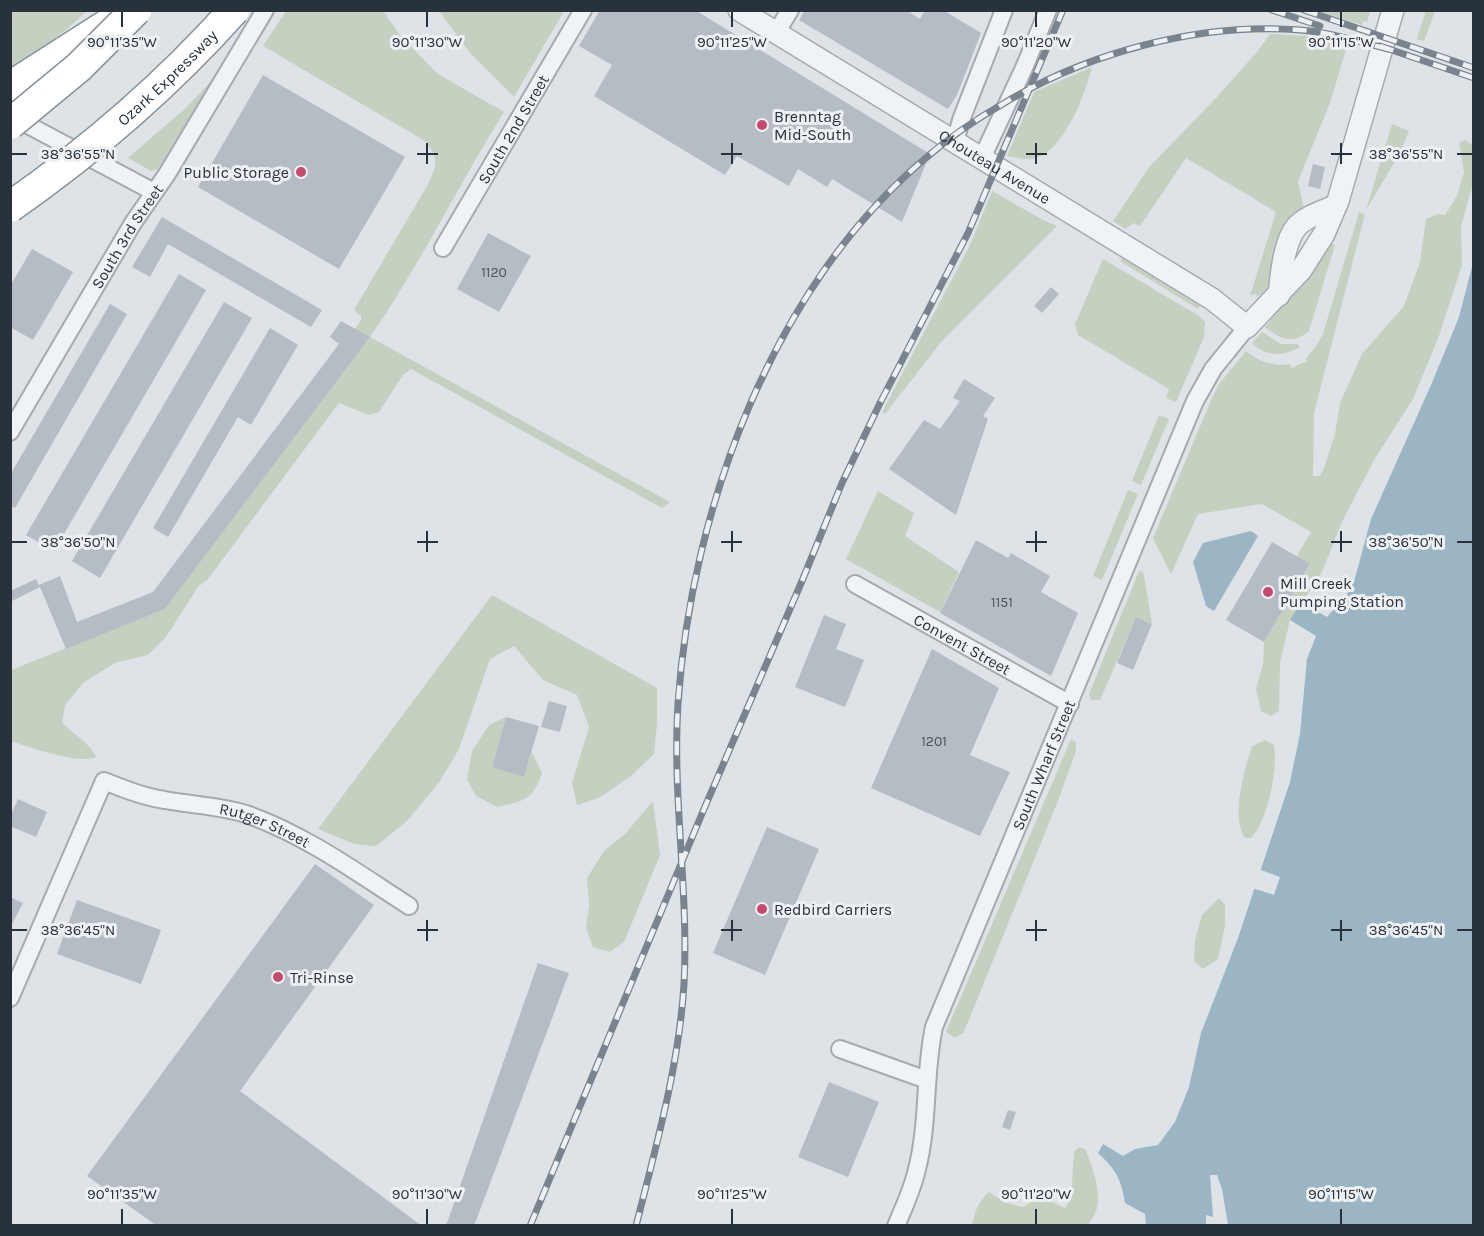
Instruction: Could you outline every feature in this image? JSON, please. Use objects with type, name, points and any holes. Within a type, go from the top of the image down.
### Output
[{"type":"highway","points":[[10,87],[129,10]]},
{"type":"highway","points":[[10,124],[79,67],[136,10]]},
{"type":"highway","name":"Ozark Expressway","points":[[10,207],[87,150],[140,106],[193,55],[234,10]]},
{"type":"street","name":"South 3rd Street","points":[[10,432],[133,222],[167,174],[265,10]]},
{"type":"street","name":"South 2nd Street","points":[[443,248],[583,10]]},
{"type":"street","name":"Chouteau Avenue","points":[[739,10],[1212,299],[1247,327]]},
{"type":"street","points":[[776,33],[790,10]]},
{"type":"street","points":[[955,142],[961,120],[1004,10]]},
{"type":"street","points":[[981,158],[1024,68],[1048,10]]},
{"type":"street","points":[[1247,327],[1279,295],[1284,261],[1292,235],[1297,227],[1313,216],[1335,206],[1393,10]]},
{"type":"street","points":[[10,116],[154,192]]},
{"type":"street","name":"South Wharf Street","points":[[896,1226],[917,1170],[922,1142],[929,1051],[934,1027],[1195,401],[1213,369],[1247,327]]},
{"type":"street","name":"Convent Street","points":[[855,584],[1070,704]]},
{"type":"street","name":"Rutger Street","points":[[10,998],[104,781],[162,800],[244,814],[277,827],[308,841],[409,906]]},
{"type":"street","points":[[840,1049],[927,1080]]},
{"type":"green space","points":[[1426,10],[1435,11],[1424,41],[1417,39]]},
{"type":"green space","points":[[11,11],[87,11],[11,73]]},
{"type":"green space","points":[[286,11],[383,11],[400,35],[438,74],[504,112],[406,282],[370,337],[670,502],[662,508],[411,369],[403,375],[379,412],[369,415],[339,403],[208,579],[198,587],[166,637],[148,655],[115,663],[83,683],[65,705],[62,723],[86,743],[96,757],[78,759],[66,757],[11,741],[11,670],[165,609],[369,338],[355,329],[361,316],[354,310],[427,186],[435,168],[435,158],[425,141],[263,46]]},
{"type":"green space","points":[[439,11],[564,11],[514,97],[470,53]]},
{"type":"green space","points":[[1318,11],[1370,11],[1367,22],[1363,21],[1362,25]]},
{"type":"green space","points":[[1270,34],[1310,36],[1347,46],[1330,103],[1298,181],[1304,210],[1276,262],[1266,292],[1257,297],[1256,294],[1250,295],[1276,212],[1186,158],[1140,226],[1134,223],[1125,229],[1113,221],[1150,166],[1216,98]]},
{"type":"green space","points":[[1092,67],[1084,93],[1071,122],[1053,147],[1043,155],[1031,159],[1007,156],[1034,92]]},
{"type":"green space","points":[[212,80],[158,169],[151,171],[128,158],[187,107]]},
{"type":"green space","points":[[1392,124],[1409,131],[1400,153],[1366,210]]},
{"type":"green space","points":[[1465,140],[1473,145],[1473,184],[1461,226],[1462,265],[1439,336],[1413,399],[1374,460],[1341,524],[1322,572],[1290,620],[1280,663],[1279,711],[1271,716],[1261,711],[1256,689],[1263,664],[1264,642],[1310,565],[1296,557],[1311,532],[1262,504],[1198,514],[1171,574],[1153,538],[1212,398],[1219,384],[1246,351],[1266,362],[1277,365],[1290,364],[1292,368],[1307,361],[1306,358],[1323,334],[1359,212],[1365,214],[1314,413],[1313,476],[1320,476],[1335,434],[1340,403],[1362,354],[1404,306],[1420,262],[1426,219],[1438,214],[1445,215],[1457,196],[1464,172],[1459,143]]},
{"type":"green space","points":[[992,191],[1057,226],[942,341],[885,414],[882,412],[970,245]]},
{"type":"green space","points":[[1330,243],[1335,245],[1309,331],[1292,339],[1276,335],[1265,327],[1311,272]]},
{"type":"green space","points":[[1122,258],[1200,306],[1198,309],[1120,261]]},
{"type":"green space","points":[[1103,259],[1199,316],[1205,322],[1204,337],[1176,402],[1166,398],[1169,389],[1078,335],[1075,324]]},
{"type":"green space","points":[[1262,332],[1281,344],[1298,344],[1300,347],[1281,354],[1263,351],[1252,343]]},
{"type":"green space","points":[[1159,415],[1169,419],[1141,485],[1132,481]]},
{"type":"green space","points":[[1128,490],[1138,494],[1102,580],[1093,576]]},
{"type":"green space","points":[[878,491],[914,513],[905,536],[959,572],[940,612],[846,559]]},
{"type":"green space","points":[[1139,571],[1142,571],[1144,575],[1152,624],[1136,617],[1100,700],[1091,700],[1089,694]]},
{"type":"green space","points":[[492,595],[657,688],[654,754],[631,776],[599,798],[577,805],[572,783],[589,727],[577,695],[543,680],[514,646],[490,659],[459,749],[440,781],[407,821],[376,846],[354,844],[318,829]]},
{"type":"green space","points":[[506,717],[492,767],[524,776],[532,752],[542,773],[535,789],[526,798],[497,807],[476,796],[467,779],[472,751],[489,725]]},
{"type":"green space","points":[[1071,739],[1076,742],[1076,751],[1058,801],[964,1032],[955,1038],[946,1032]]},
{"type":"green space","points":[[1265,740],[1274,745],[1273,780],[1267,807],[1257,830],[1251,838],[1245,838],[1239,818],[1240,792],[1252,746]]},
{"type":"green space","points":[[653,801],[660,855],[624,942],[610,952],[593,947],[586,928],[589,905],[587,878],[604,851],[625,834]]},
{"type":"green space","points":[[1219,898],[1225,905],[1225,925],[1218,959],[1203,969],[1194,961],[1195,940],[1202,915]]},
{"type":"green space","points":[[1079,1147],[1085,1149],[1088,1155],[1098,1193],[1096,1210],[1088,1225],[972,1225],[982,1199],[989,1192],[1006,1203],[1024,1207],[1035,1200],[1044,1199],[1065,1208],[1071,1198],[1074,1152]]},
{"type":"water","points":[[1473,263],[1473,1225],[1228,1225],[1222,1189],[1217,1175],[1210,1175],[1213,1217],[1206,1215],[1206,1225],[1146,1225],[1145,1214],[1125,1203],[1117,1175],[1098,1153],[1103,1144],[1123,1156],[1135,1149],[1158,1145],[1175,1122],[1189,1087],[1201,1033],[1238,938],[1290,782],[1300,734],[1307,659],[1316,636],[1290,620],[1301,602],[1327,617],[1348,593],[1355,578],[1371,519],[1459,317]]},
{"type":"water","points":[[1251,531],[1258,536],[1214,611],[1206,606],[1193,562],[1203,543]]},
{"type":"pier","points":[[1258,869],[1280,877],[1274,895],[1252,888]]},
{"type":"building","name":"Brenntag Mid-South","points":[[600,10],[695,10],[930,154],[902,222],[832,179],[827,187],[798,169],[789,186],[737,156],[725,175],[594,96],[612,65],[579,46]]},
{"type":"building","points":[[805,10],[906,10],[920,19],[925,10],[943,10],[981,33],[957,95],[948,109],[799,20]]},
{"type":"building","name":"Public Storage","points":[[263,75],[405,157],[339,269],[198,187]]},
{"type":"building","points":[[1313,164],[1325,167],[1320,189],[1308,186]]},
{"type":"building","name":"Public Storage","points":[[162,217],[322,310],[311,327],[168,244],[150,277],[132,267]]},
{"type":"building","points":[[488,233],[531,256],[499,312],[457,289]]},
{"type":"building","points":[[32,249],[73,272],[33,340],[10,327],[10,286]]},
{"type":"building","points":[[179,274],[206,290],[54,551],[26,535]]},
{"type":"building","points":[[1051,287],[1059,294],[1042,313],[1034,306]]},
{"type":"building","points":[[224,302],[252,318],[100,578],[72,561]]},
{"type":"building","points":[[110,304],[127,314],[15,508],[10,505],[10,475]]},
{"type":"building","points":[[341,321],[370,337],[165,609],[66,649],[40,587],[10,602],[10,591],[36,579],[39,585],[60,576],[77,622],[153,592],[339,344],[330,337]]},
{"type":"building","points":[[270,328],[298,345],[251,425],[238,417],[168,537],[153,528]]},
{"type":"building","points":[[964,379],[995,398],[983,416],[988,419],[956,515],[889,469],[924,420],[940,429],[960,401],[953,398]]},
{"type":"building","points":[[976,540],[1008,558],[1011,553],[1050,576],[1041,592],[1078,613],[1051,676],[940,613]]},
{"type":"building","name":"Mill Creek Pumping Station","points":[[1272,542],[1310,564],[1264,642],[1226,620]]},
{"type":"building","points":[[824,615],[846,624],[836,649],[864,660],[845,707],[795,687]]},
{"type":"building","points":[[1136,617],[1152,624],[1133,670],[1117,663]]},
{"type":"building","points":[[932,649],[999,688],[970,755],[1010,772],[980,836],[871,788]]},
{"type":"building","points":[[549,701],[567,706],[560,732],[541,727]]},
{"type":"building","points":[[506,717],[539,726],[524,777],[492,767]]},
{"type":"building","points":[[18,799],[47,812],[36,837],[10,826],[10,817]]},
{"type":"building","name":"Redbird Carriers","points":[[767,827],[819,849],[765,975],[713,953]]},
{"type":"building","name":"Tri-Rinse","points":[[315,864],[374,905],[240,1091],[422,1226],[157,1226],[87,1176]]},
{"type":"building","points":[[10,897],[23,903],[10,928]]},
{"type":"building","points":[[77,900],[161,930],[141,984],[57,954]]},
{"type":"building","points":[[538,963],[569,973],[474,1226],[446,1226]]},
{"type":"building","points":[[829,1082],[879,1102],[848,1177],[798,1157]]},
{"type":"building","points":[[1008,1110],[1016,1112],[1010,1130],[1002,1127]]},
{"type":"railway","points":[[530,1226],[842,483],[880,403],[968,233],[1063,10]]},
{"type":"railway","points":[[1272,10],[1320,26]]},
{"type":"railway","points":[[1304,10],[1474,68]]},
{"type":"railway","points":[[636,1226],[672,1076],[684,984],[684,914],[677,774],[678,704],[686,630],[701,554],[722,479],[750,405],[784,335],[825,269],[873,209],[927,157],[991,111],[1069,70],[1145,45],[1223,31],[1262,29],[1311,31],[1388,49]]},
{"type":"railway","points":[[1380,46],[1474,78]]},
{"type":"place","name":"Brenntag Mid-South","points":[[762,125]]},
{"type":"place","name":"Public Storage","points":[[301,172]]},
{"type":"place","name":"Mill Creek Pumping Station","points":[[1268,592]]},
{"type":"place","name":"Redbird Carriers","points":[[762,909]]},
{"type":"place","name":"Tri-Rinse","points":[[278,977]]}]
